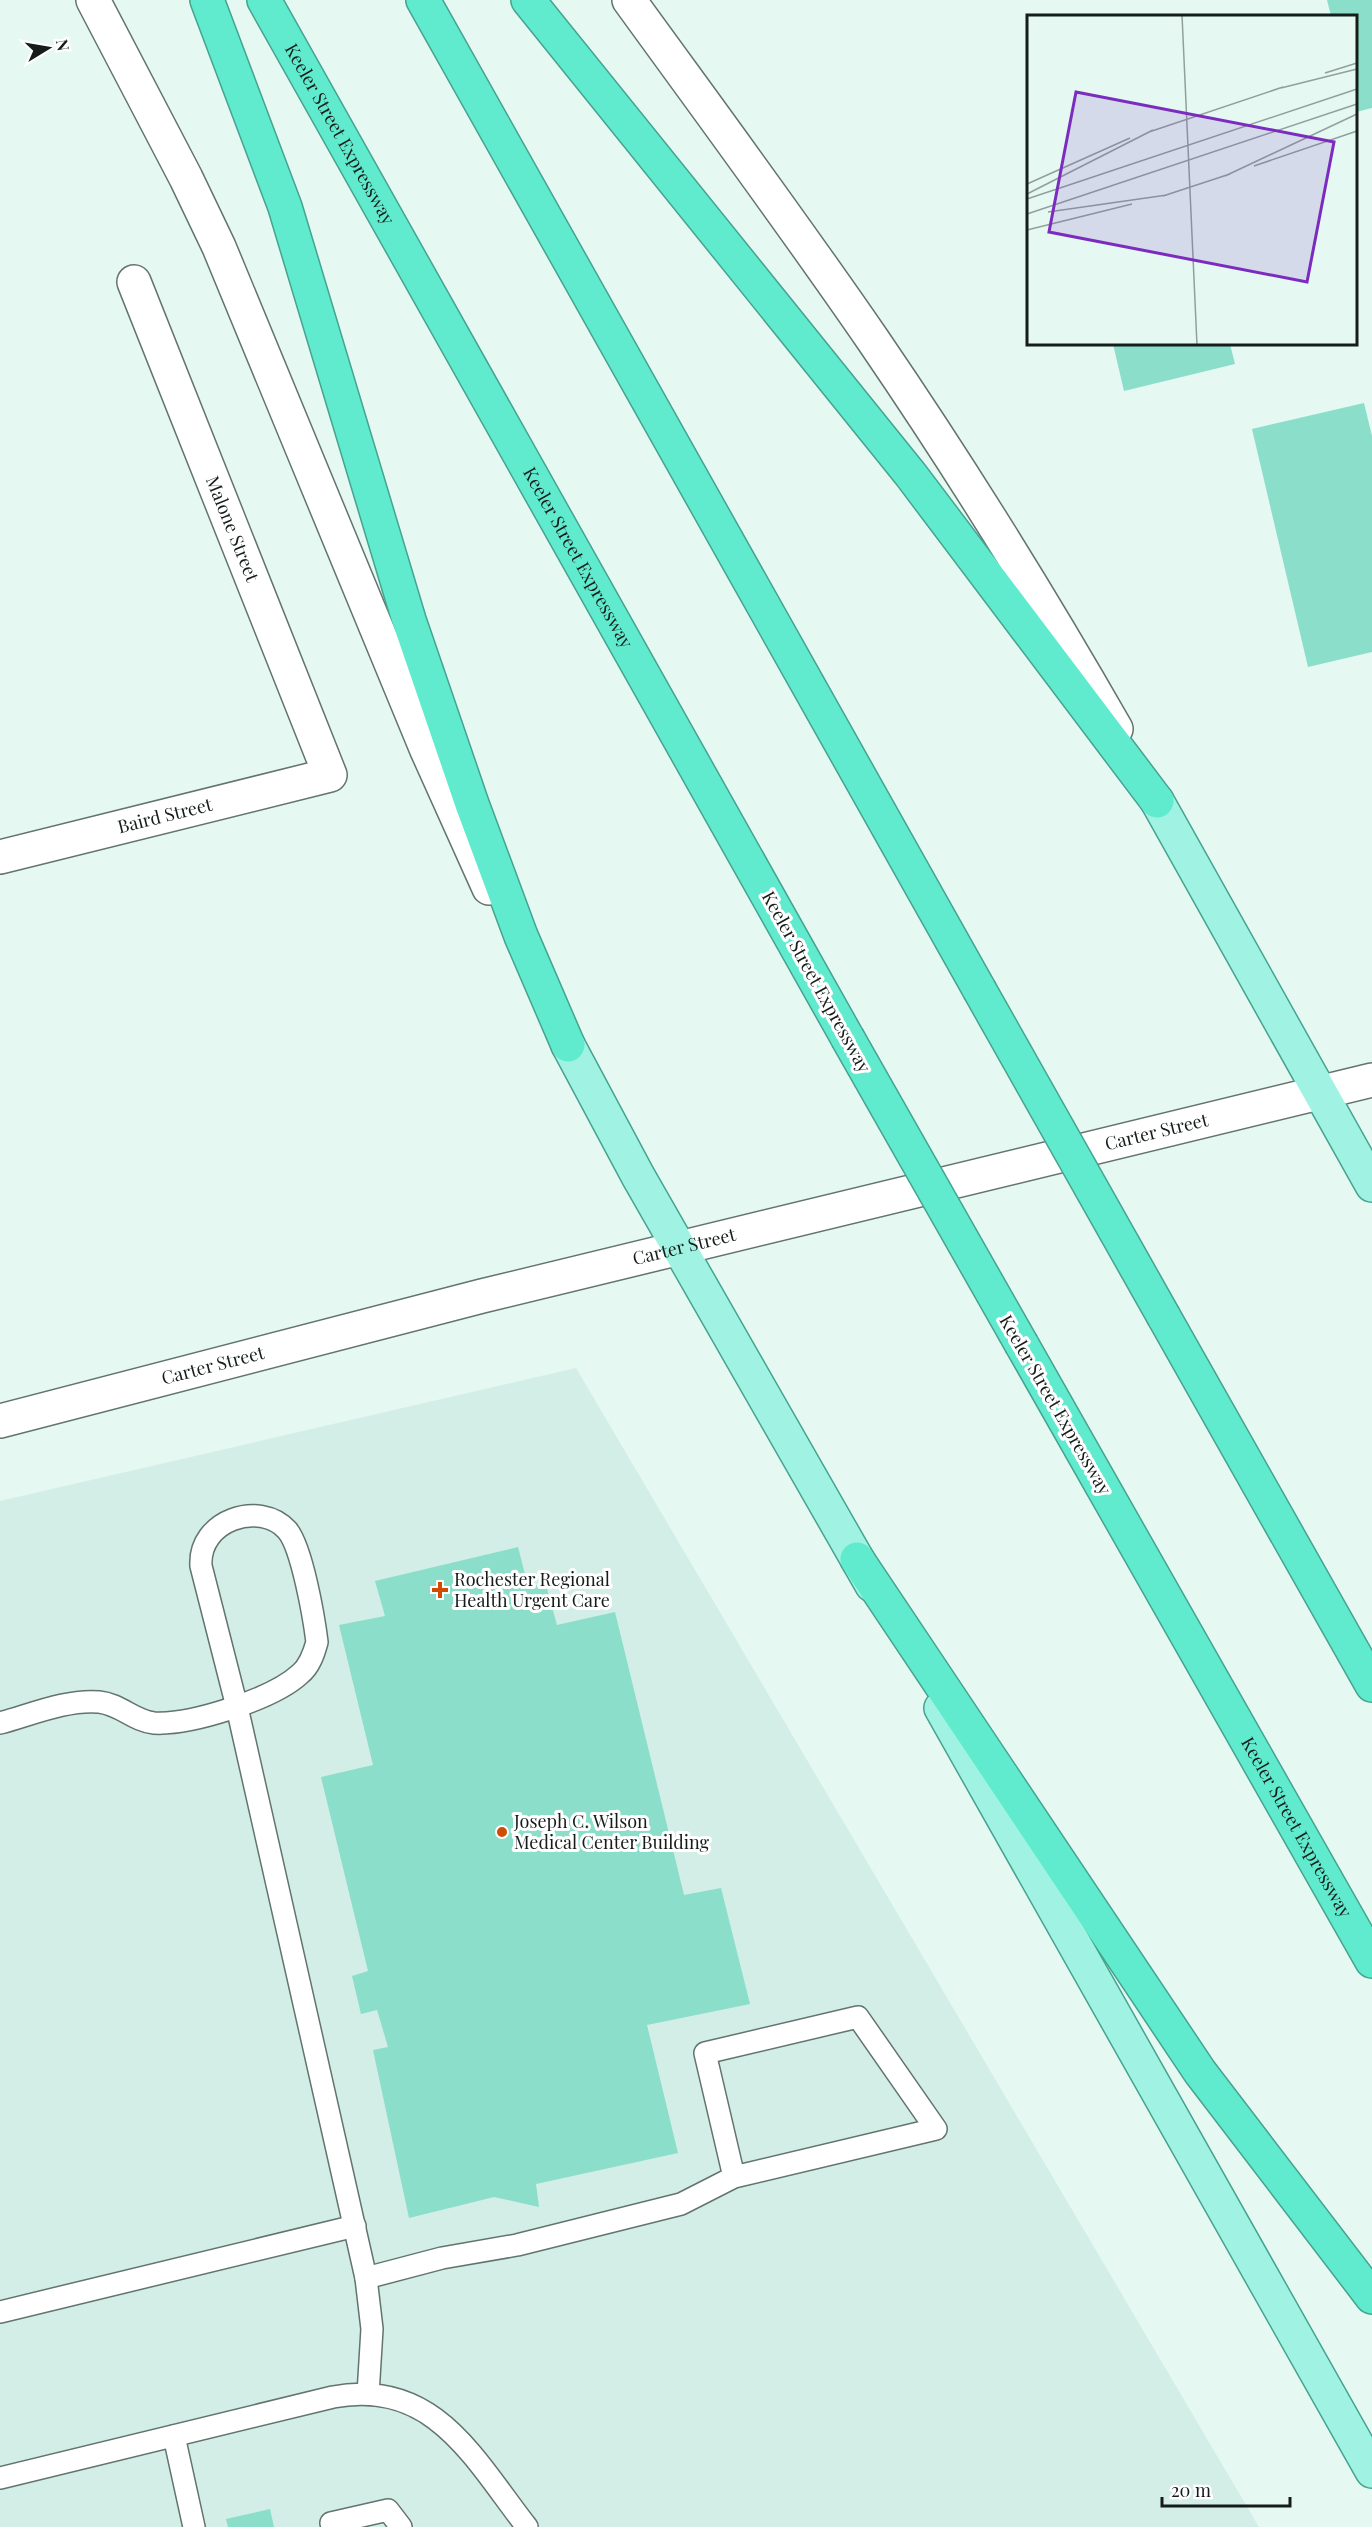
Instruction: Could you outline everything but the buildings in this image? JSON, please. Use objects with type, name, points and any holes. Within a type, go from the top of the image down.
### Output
[{"type":"highway","points":[[207,0],[285,207],[403,598],[472,804],[521,936],[568,1045]]},
{"type":"highway","name":"Keeler Street Expressway","points":[[264,0],[847,1037],[1372,1961]]},
{"type":"highway","points":[[423,0],[1372,1685]]},
{"type":"highway","points":[[528,0],[904,466],[1157,801]]},
{"type":"highway","points":[[857,1559],[1200,2072],[1372,2297]]},
{"type":"main road","points":[[93,0],[186,178],[219,247],[458,819],[568,1045],[678,1247],[857,1559],[1372,2471]]},
{"type":"main road","points":[[630,0],[841,295],[958,469],[1081,668],[1372,1185]]},
{"type":"main road","name":"Malone Street","points":[[134,282],[330,775]]},
{"type":"main road","name":"Baird Street","points":[[0,856],[330,775]]},
{"type":"main road","name":"Carter Street","points":[[0,1420],[678,1247],[1372,1080]]},
{"type":"lane","points":[[0,1723],[81,1702],[118,1706],[136,1718],[153,1723],[172,1722],[237,1707],[279,1689],[302,1673],[312,1657],[317,1642],[296,1544],[287,1530],[271,1519],[256,1516],[237,1518],[218,1526],[206,1537],[200,1551],[201,1566],[237,1707],[366,2278],[372,2329],[368,2394]]},
{"type":"lane","points":[[366,2278],[442,2258],[517,2245],[681,2204],[734,2176],[936,2129],[858,2017],[705,2053],[734,2176]]},
{"type":"lane","points":[[0,2312],[355,2226]]},
{"type":"lane","points":[[0,2478],[333,2397],[368,2394],[402,2400],[434,2416],[456,2437],[527,2527]]},
{"type":"lane","points":[[174,2436],[194,2527]]},
{"type":"lane","points":[[332,2527],[331,2523],[388,2510],[401,2527]]},
{"type":"shaded area","points":[[576,1368],[1259,2527],[0,2527],[0,1501]]},
{"type":"place","name":"Rochester Regional Health Urgent Care","points":[[440,1590]]},
{"type":"place","name":"Joseph C. Wilson Medical Center Building","points":[[502,1832]]}]
